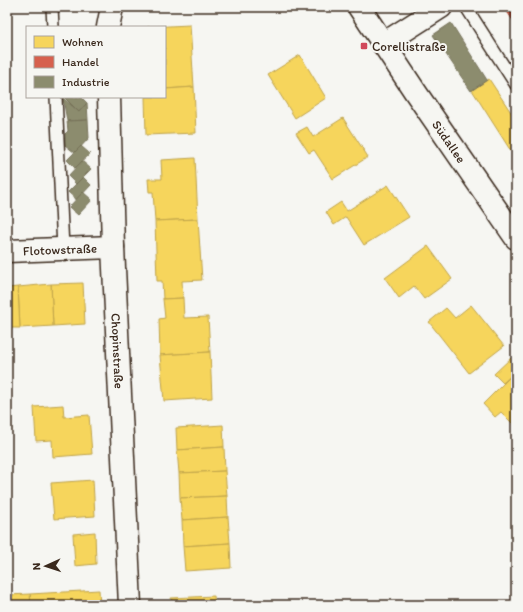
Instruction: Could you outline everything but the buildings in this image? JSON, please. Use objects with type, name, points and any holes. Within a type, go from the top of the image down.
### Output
[{"type":"street","points":[[108,26],[112,7]]},
{"type":"street","name":"Südallee","points":[[359,7],[516,238]]},
{"type":"street","points":[[383,44],[440,7]]},
{"type":"street","name":"Chopinstraße","points":[[109,98],[113,247],[130,605]]},
{"type":"street","name":"Flotowstraße","points":[[7,251],[113,247]]},
{"type":"lane","points":[[52,7],[52,26]]},
{"type":"lane","points":[[466,7],[516,85]]},
{"type":"lane","points":[[56,98],[63,249]]},
{"type":"place","name":"Corellistraße","points":[[364,46]]}]
